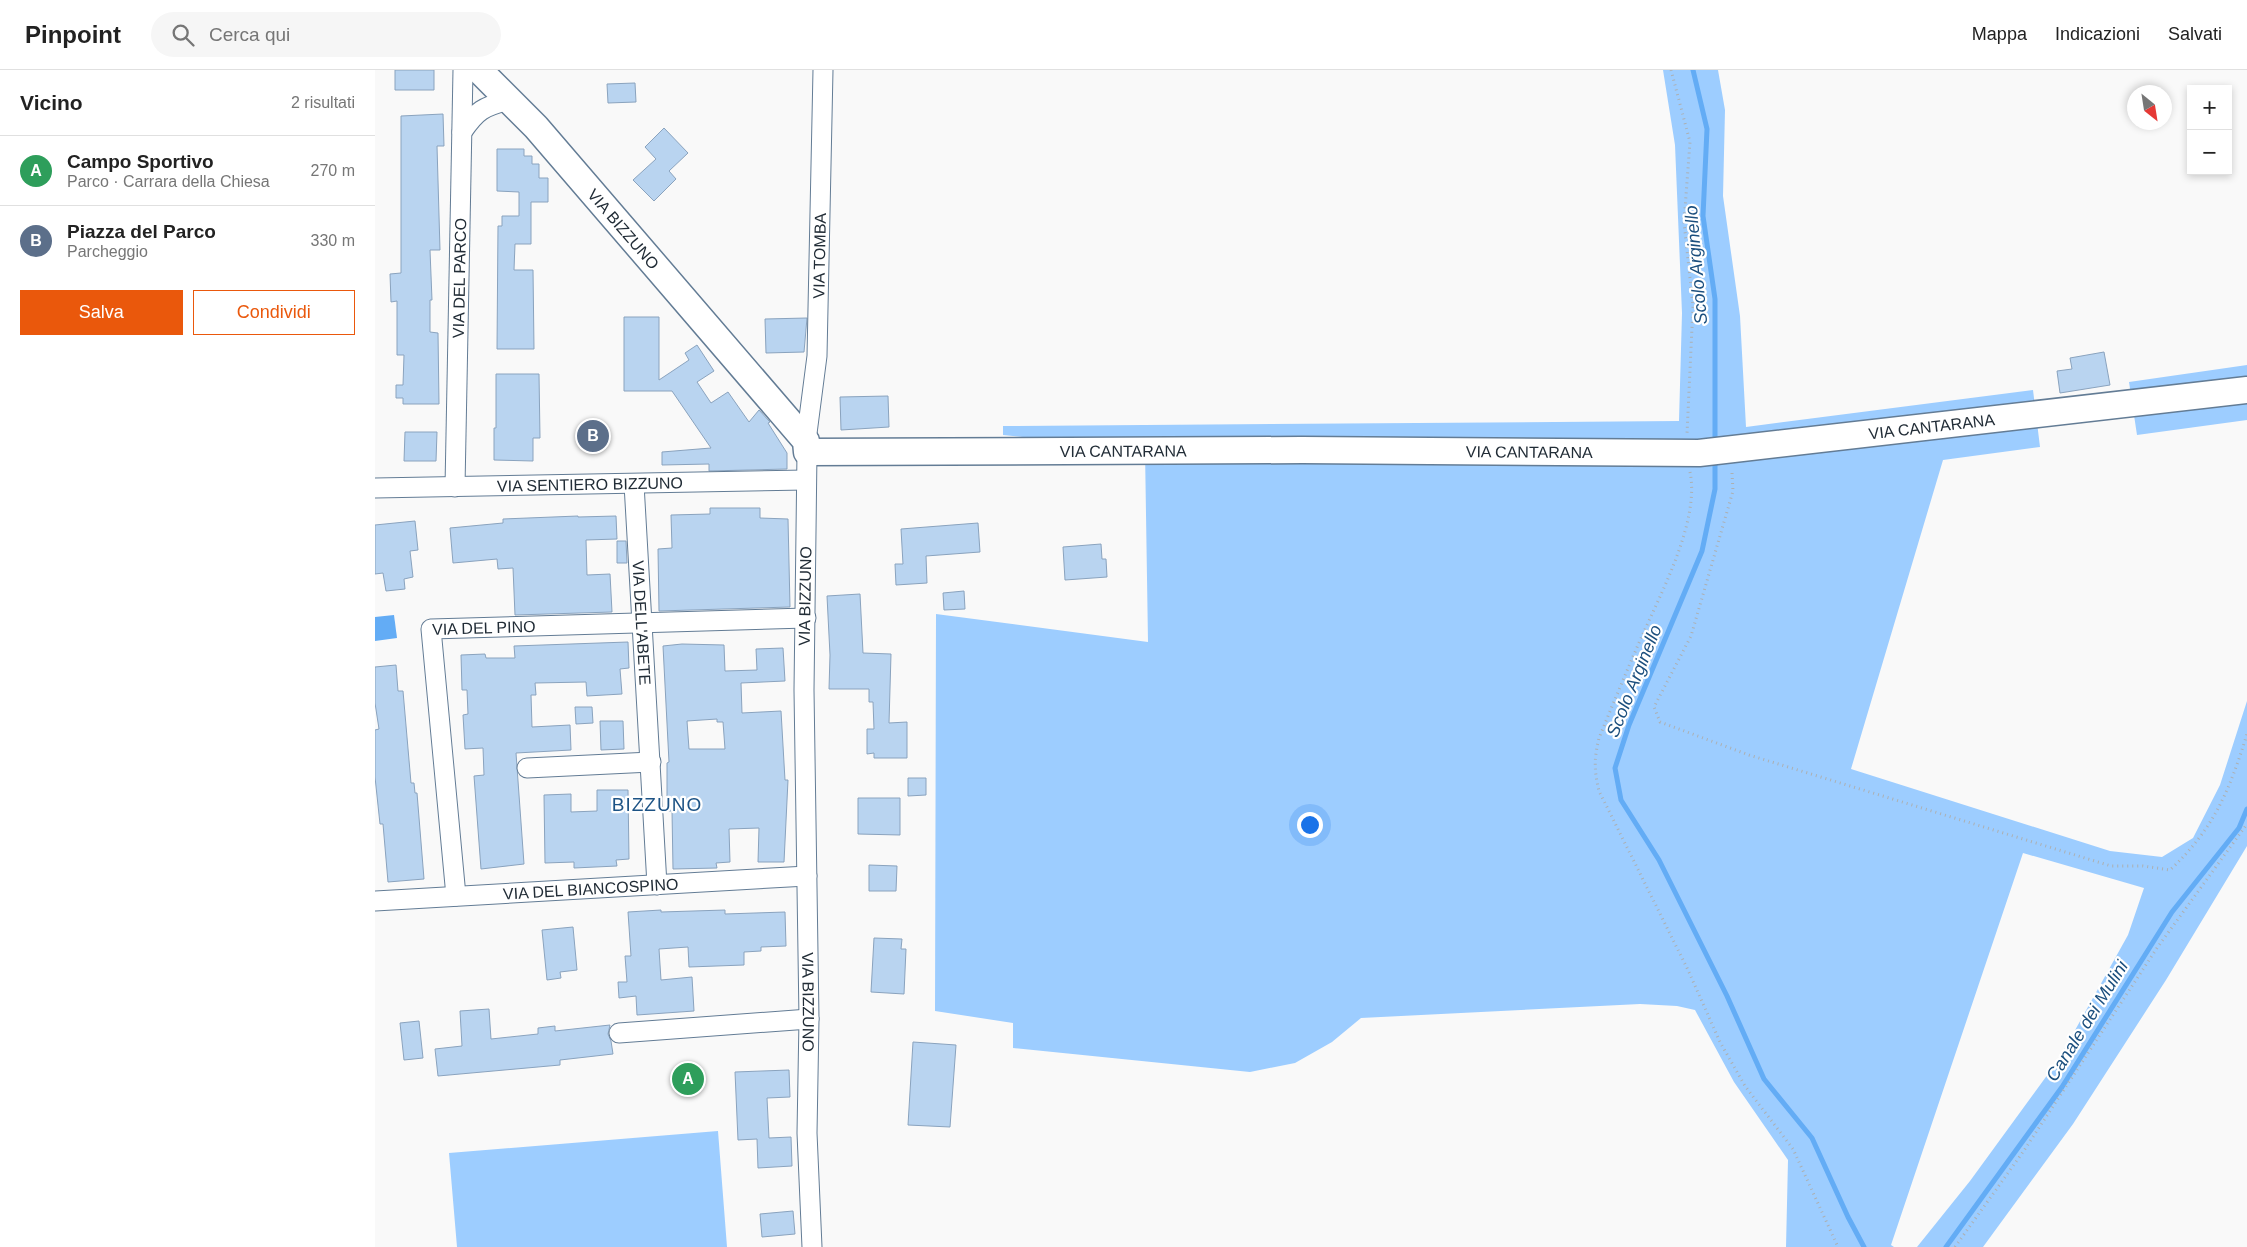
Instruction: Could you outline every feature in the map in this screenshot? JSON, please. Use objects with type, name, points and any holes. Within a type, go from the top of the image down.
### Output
[{"type":"street","name":"VIA DEL PARCO","points":[[455,486],[463,70]]},
{"type":"street","name":"VIA BIZZUNO","points":[[479,70],[536,126],[806,446],[804,690],[809,1019],[807,1133],[812,1247]]},
{"type":"street","name":"VIA TOMBA","points":[[806,446],[817,356],[823,70]]},
{"type":"street","points":[[462,132],[475,114],[492,105],[509,100]]},
{"type":"street","name":"VIA CANTARANA","points":[[806,446],[1311,450],[1712,457],[2247,390]]},
{"type":"street","name":"VIA SENTIERO BIZZUNO","points":[[375,488],[806,480]]},
{"type":"street","name":"VIA DELL'ABETE","points":[[634,484],[644,624],[657,885]]},
{"type":"street","name":"VIA DEL PINO","points":[[456,896],[431,629],[805,618]]},
{"type":"street","points":[[527,768],[651,762]]},
{"type":"street","name":"VIA DEL BIANCOSPINO","points":[[375,901],[807,876]]},
{"type":"street","points":[[619,1033],[799,1018],[809,1019]]},
{"type":"path","points":[[1671,70],[1690,142],[1684,222],[1712,457],[1733,491],[1691,636],[1654,707],[1659,722],[1749,755],[2111,866],[2143,866],[2170,870],[2189,852],[2211,823],[2236,768],[2247,734]]},
{"type":"path","points":[[1712,457],[1693,489],[1688,522],[1664,585],[1599,738],[1594,759],[1595,774],[1599,791],[1687,970],[1719,1042],[1745,1086],[1793,1149],[1838,1247]]},
{"type":"path","points":[[1955,1247],[2023,1152],[2157,948],[2247,824]]},
{"type":"shaded area","points":[[1663,70],[1718,70],[1725,110],[1723,196],[1740,316],[1746,427],[2033,390],[2040,447],[1943,460],[1851,769],[2110,851],[2162,857],[2193,838],[2220,785],[2247,701],[2247,846],[2166,980],[2073,1124],[1983,1247],[1917,1247],[1970,1181],[2059,1059],[2128,935],[2144,888],[2023,853],[1891,1245],[1894,1247],[1786,1247],[1788,1160],[1734,1082],[1695,1010],[1677,1006],[1640,1004],[1361,1018],[1332,1042],[1295,1063],[1250,1072],[1013,1048],[1013,1023],[935,1011],[936,614],[1148,642],[1145,450],[1003,435],[1003,426],[1679,421],[1682,313],[1675,145]]},
{"type":"shaded area","points":[[2247,365],[2247,420],[2137,435],[2129,382]]},
{"type":"shaded area","points":[[394,615],[397,638],[375,641],[375,617]]},
{"type":"shaded area","points":[[718,1131],[727,1247],[457,1247],[449,1153]]},
{"type":"building","points":[[395,70],[434,70],[434,90],[395,90]]},
{"type":"building","points":[[635,83],[636,102],[608,103],[607,84]]},
{"type":"building","points":[[443,114],[444,146],[437,146],[440,250],[430,250],[432,300],[430,300],[430,332],[438,333],[439,404],[403,404],[403,398],[396,398],[396,385],[403,385],[404,355],[397,355],[397,301],[391,302],[390,274],[401,273],[401,116]]},
{"type":"building","points":[[664,128],[688,153],[669,171],[676,179],[654,201],[633,180],[656,159],[645,147]]},
{"type":"building","points":[[497,149],[524,149],[524,156],[532,156],[532,164],[539,164],[539,178],[548,178],[548,202],[531,202],[531,244],[515,244],[514,270],[533,270],[534,349],[497,349],[498,226],[502,226],[502,216],[519,216],[519,192],[497,191]]},
{"type":"building","points":[[624,317],[659,317],[659,380],[689,360],[685,353],[697,345],[714,371],[697,382],[711,403],[728,392],[749,422],[759,410],[770,422],[768,423],[787,453],[787,469],[709,471],[709,464],[662,465],[662,452],[711,448],[672,391],[624,391]]},
{"type":"building","points":[[807,318],[804,352],[766,353],[765,319]]},
{"type":"building","points":[[2104,352],[2110,385],[2060,393],[2057,371],[2072,369],[2070,358]]},
{"type":"building","points":[[496,374],[539,374],[540,438],[533,438],[533,461],[494,460]]},
{"type":"building","points":[[888,396],[889,427],[841,430],[840,397]]},
{"type":"building","points":[[405,432],[437,432],[436,461],[404,461]]},
{"type":"building","points":[[710,508],[760,508],[760,518],[788,519],[790,607],[659,611],[658,549],[672,548],[671,515],[710,514]]},
{"type":"building","points":[[616,516],[617,539],[586,540],[587,575],[610,574],[612,612],[515,615],[513,568],[498,569],[497,559],[453,563],[450,528],[503,523],[503,519]]},
{"type":"building","points":[[415,521],[418,550],[410,551],[413,577],[404,579],[405,589],[386,591],[383,573],[375,574],[375,525]]},
{"type":"building","points":[[978,523],[980,552],[926,556],[927,583],[896,585],[895,564],[903,564],[901,529]]},
{"type":"building","points":[[617,541],[626,541],[627,563],[617,563]]},
{"type":"building","points":[[1101,544],[1102,559],[1106,559],[1107,577],[1065,580],[1063,547]]},
{"type":"building","points":[[964,591],[965,609],[944,610],[943,593]]},
{"type":"building","points":[[860,594],[863,653],[891,654],[889,723],[907,722],[907,758],[874,758],[874,753],[867,754],[867,729],[874,729],[873,702],[869,702],[869,689],[829,689],[830,655],[827,596]]},
{"type":"building","points":[[628,642],[629,668],[620,669],[622,694],[587,696],[586,682],[535,683],[536,695],[531,695],[532,727],[570,725],[571,750],[516,753],[524,864],[481,869],[474,776],[484,775],[483,748],[465,749],[463,715],[468,714],[467,690],[462,690],[461,655],[485,654],[486,658],[515,658],[514,646]]},
{"type":"building","points":[[682,644],[724,645],[725,671],[757,670],[756,649],[783,648],[785,681],[741,683],[742,713],[781,711],[785,780],[788,780],[784,862],[758,862],[759,828],[729,829],[730,862],[716,863],[717,868],[673,869],[672,811],[667,811],[667,763],[669,762],[663,646]],"holes":[[[717,719],[717,722],[723,722],[725,749],[689,749],[687,721]]]},
{"type":"building","points":[[396,665],[398,691],[403,691],[411,783],[414,783],[415,793],[417,793],[424,879],[388,882],[383,824],[380,824],[375,777],[375,730],[379,729],[375,703],[375,667]]},
{"type":"building","points":[[575,707],[592,707],[593,723],[576,724]]},
{"type":"building","points":[[600,721],[623,721],[624,749],[601,750]]},
{"type":"building","points":[[908,778],[926,778],[926,795],[908,796]]},
{"type":"building","points":[[597,790],[628,790],[629,859],[616,860],[617,866],[574,868],[574,862],[545,863],[544,795],[571,794],[571,812],[597,811]]},
{"type":"building","points":[[858,798],[900,798],[900,835],[858,834]]},
{"type":"building","points":[[869,865],[897,866],[896,891],[869,891]]},
{"type":"building","points":[[661,910],[661,912],[725,910],[725,914],[785,912],[786,946],[761,947],[761,951],[744,952],[744,965],[689,967],[688,947],[659,949],[661,980],[692,977],[694,1011],[637,1015],[636,996],[619,998],[618,982],[627,982],[625,956],[631,956],[628,912]]},
{"type":"building","points":[[573,927],[577,970],[560,972],[561,978],[547,980],[542,930]]},
{"type":"building","points":[[874,938],[902,939],[901,949],[906,949],[904,994],[871,992]]},
{"type":"building","points":[[489,1009],[491,1039],[538,1034],[538,1028],[555,1026],[555,1031],[610,1025],[608,1034],[613,1054],[560,1060],[560,1065],[438,1076],[435,1049],[462,1046],[460,1011]]},
{"type":"building","points":[[419,1021],[423,1058],[404,1060],[400,1023]]},
{"type":"building","points":[[913,1042],[956,1045],[950,1127],[908,1125]]},
{"type":"building","points":[[789,1070],[790,1097],[767,1098],[769,1138],[791,1137],[792,1166],[758,1168],[757,1139],[738,1140],[735,1072]]},
{"type":"building","points":[[793,1211],[795,1234],[762,1237],[760,1214]]},
{"type":"waterway","name":"Scolo Arginello","points":[[1693,70],[1707,129],[1703,216],[1715,299],[1715,445]]},
{"type":"waterway","name":"Scolo Arginello","points":[[1715,458],[1715,489],[1702,551],[1629,725],[1615,768],[1621,800],[1659,860],[1727,996],[1764,1079],[1812,1138],[1848,1217],[1864,1247]]},
{"type":"waterway","name":"Canale dei Mulini","points":[[1946,1247],[2062,1087],[2172,912],[2239,828],[2247,809]]},
{"type":"place","name":"Piazza del Parco","points":[[593,436]]},
{"type":"place","name":"Campo Sportivo","points":[[688,1079]]},
{"type":"district","name":"BIZZUNO","points":[[657,804]]}]
